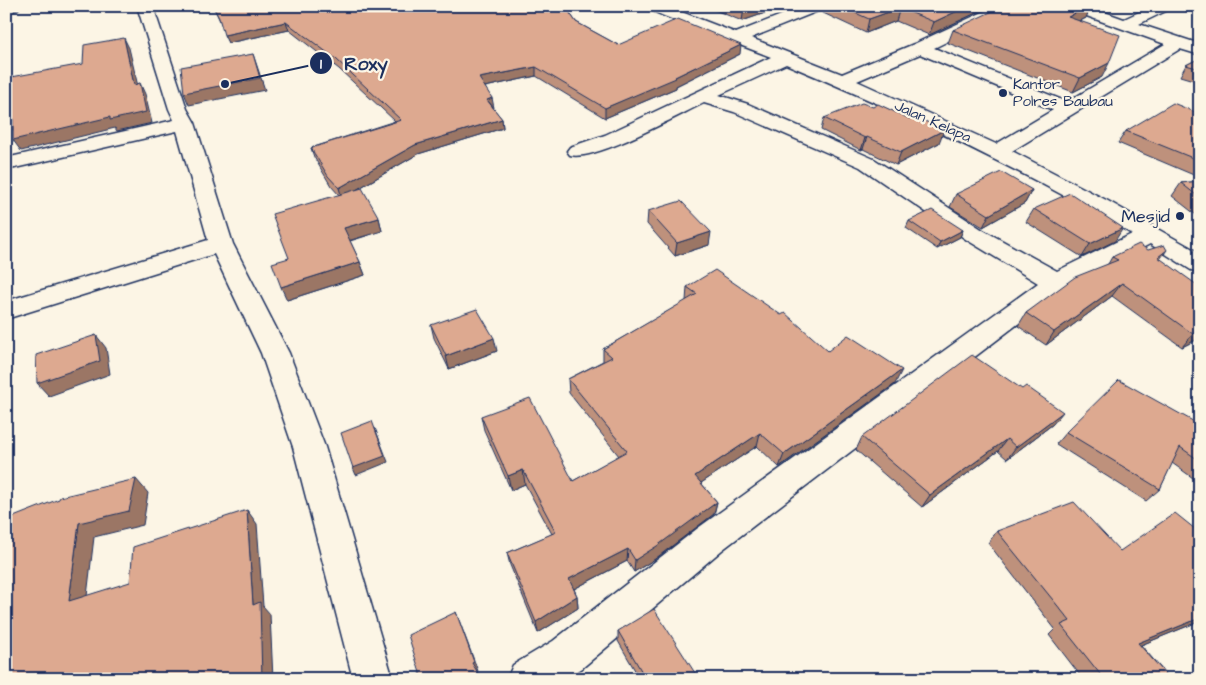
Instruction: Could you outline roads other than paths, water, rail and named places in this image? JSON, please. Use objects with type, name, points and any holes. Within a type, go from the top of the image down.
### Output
[{"type":"street","points":[[6,8],[13,6]]},
{"type":"street","points":[[145,6],[184,123],[221,244],[276,353],[309,447],[373,679]]},
{"type":"street","name":"Jalan Kelapa","points":[[653,6],[703,28],[737,38],[786,57],[998,151],[1151,234],[1200,264]]},
{"type":"street","points":[[737,38],[818,6]]},
{"type":"street","points":[[842,81],[920,48],[1009,6]]},
{"type":"street","points":[[1072,6],[1200,50]]},
{"type":"street","points":[[1124,24],[1165,6]]},
{"type":"street","points":[[998,151],[1178,43]]},
{"type":"street","points":[[920,48],[1068,109]]},
{"type":"street","points":[[577,151],[612,139],[786,57]]},
{"type":"street","points":[[702,96],[741,108],[804,137],[867,162],[975,235],[1056,282]]},
{"type":"street","points":[[6,164],[184,123]]},
{"type":"street","points":[[527,679],[567,655],[717,534],[1056,282],[1151,234]]},
{"type":"street","points":[[6,310],[221,244]]},
{"type":"place","name":"Roxy","points":[[225,84]]},
{"type":"place","name":"Kantor Polres Baubau","points":[[1003,93]]},
{"type":"place","name":"Mesjid","points":[[1180,216]]}]
